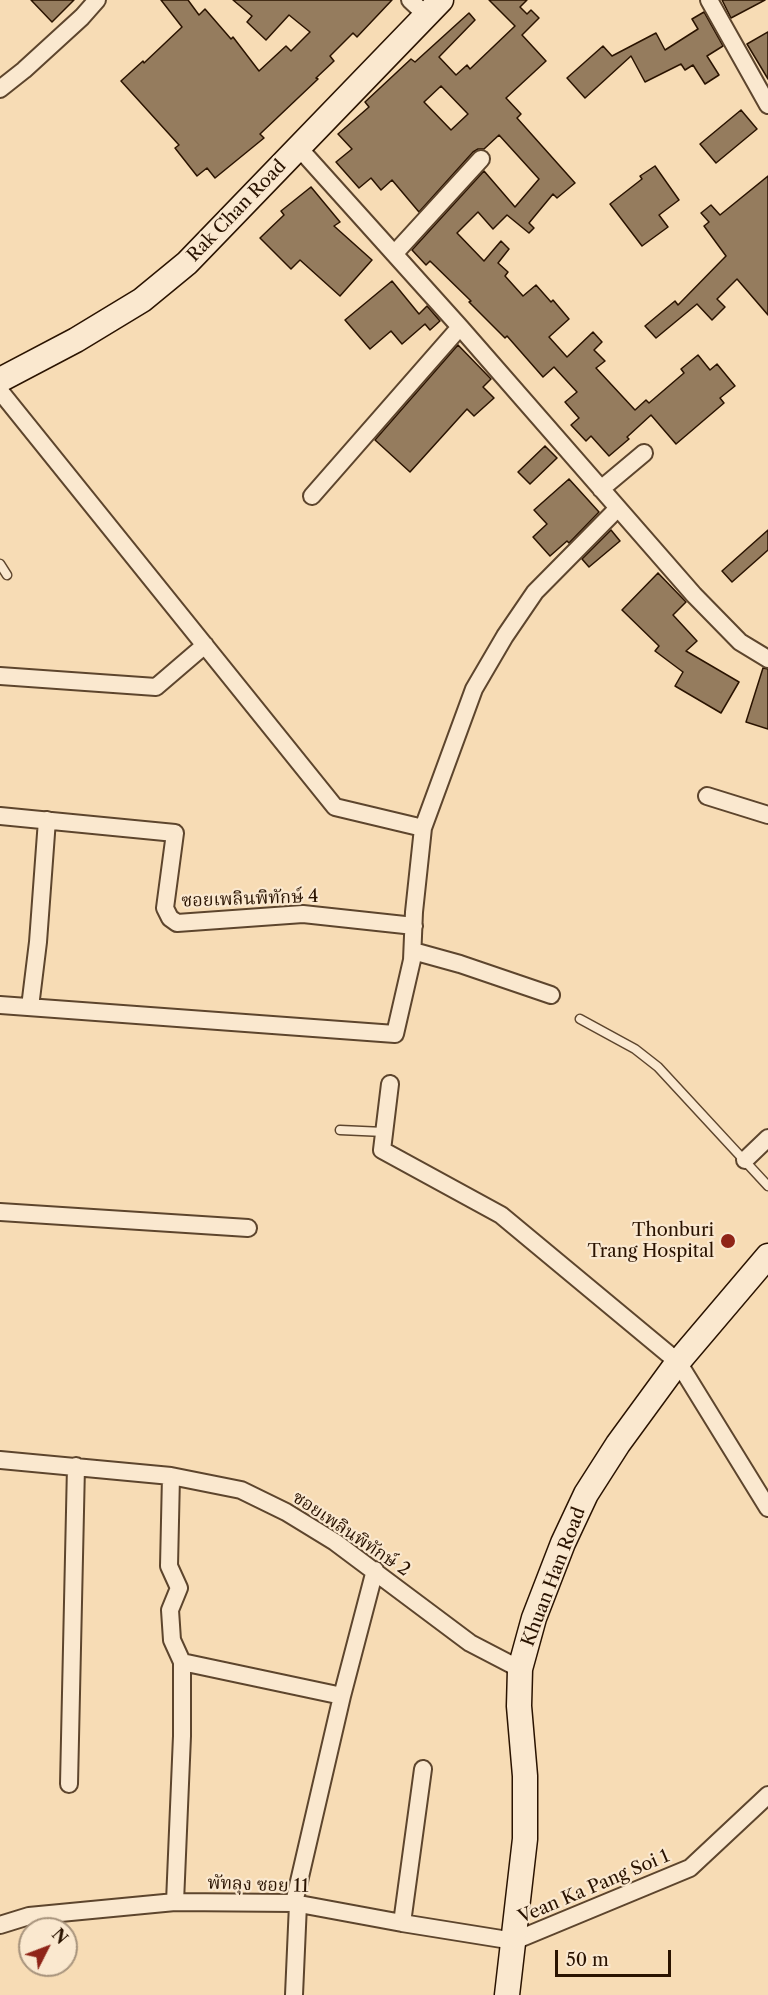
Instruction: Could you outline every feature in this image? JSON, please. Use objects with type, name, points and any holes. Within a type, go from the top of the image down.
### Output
[{"type":"street","points":[[0,89],[82,17],[97,0]]},
{"type":"street","points":[[709,0],[763,82],[768,105]]},
{"type":"street","name":"Rak Chan Road","points":[[0,380],[76,340],[142,300],[187,263],[299,148],[426,5]]},
{"type":"street","points":[[299,148],[460,327],[694,595],[740,642],[768,659]]},
{"type":"street","points":[[394,253],[481,159]]},
{"type":"street","points":[[312,496],[460,327]]},
{"type":"street","points":[[0,391],[335,807],[423,828]]},
{"type":"street","points":[[602,489],[644,453]]},
{"type":"street","points":[[0,1005],[395,1034],[413,951],[423,828],[474,689],[536,592],[618,508]]},
{"type":"street","points":[[0,676],[156,687],[206,645]]},
{"type":"street","points":[[707,796],[768,815]]},
{"type":"street","name":"ซอยเพลินพิทักษ์ 4","points":[[0,816],[175,833],[165,908],[170,918],[177,923],[303,914],[414,926]]},
{"type":"street","points":[[30,1007],[38,942],[47,820]]},
{"type":"street","points":[[413,951],[460,964],[551,996]]},
{"type":"street","points":[[390,1084],[382,1150],[428,1173],[501,1215],[678,1362],[768,1508]]},
{"type":"street","points":[[746,1160],[768,1138]]},
{"type":"street","points":[[0,1212],[249,1228]]},
{"type":"street","name":"Khuan Han Road","points":[[507,1995],[525,1839],[525,1776],[519,1706],[520,1669],[534,1618],[563,1543],[586,1494],[618,1444],[678,1362],[768,1256]]},
{"type":"street","name":"ซอยเพลินพิทักษ์ 2","points":[[0,1460],[171,1476],[241,1490],[286,1512],[335,1542],[470,1642],[520,1669]]},
{"type":"street","points":[[69,1784],[76,1466]]},
{"type":"street","points":[[171,1476],[169,1566],[178,1588],[170,1610],[172,1640],[182,1662],[182,1736],[175,1902]]},
{"type":"street","points":[[294,1995],[296,1903],[342,1696],[375,1570]]},
{"type":"street","points":[[182,1662],[342,1696]]},
{"type":"street","points":[[402,1923],[423,1769]]},
{"type":"street","name":"Vean Ka Pang Soi 1","points":[[514,1941],[690,1868],[768,1795]]},
{"type":"street","name":"พัทลุง ซอย 11","points":[[0,1925],[30,1916],[175,1902],[296,1903],[514,1941]]},
{"type":"lane","points":[[0,564],[7,575]]},
{"type":"lane","points":[[580,1019],[635,1049],[658,1067],[768,1186]]},
{"type":"lane","points":[[340,1131],[384,1132]]},
{"type":"building","points":[[31,0],[74,0],[52,22]]},
{"type":"building","points":[[161,0],[188,0],[199,15],[205,9],[231,39],[233,37],[259,71],[286,46],[291,51],[310,32],[289,15],[266,40],[247,22],[252,16],[233,0],[392,0],[357,37],[353,33],[330,56],[334,61],[260,134],[264,138],[215,178],[207,168],[197,176],[175,148],[179,145],[121,81],[182,27]]},
{"type":"building","points":[[489,0],[527,0],[520,7],[527,14],[531,10],[539,18],[522,35],[546,61],[506,98],[521,114],[517,118],[575,183],[557,198],[553,194],[529,223],[534,228],[529,233],[507,215],[493,229],[478,212],[457,233],[484,261],[501,241],[509,249],[498,263],[508,272],[505,276],[523,296],[536,285],[569,319],[549,337],[567,357],[593,332],[602,342],[594,350],[605,361],[596,368],[635,410],[646,400],[649,403],[684,373],[681,369],[698,355],[710,370],[717,364],[735,386],[720,398],[724,403],[676,444],[651,415],[627,437],[629,439],[609,456],[591,436],[586,441],[571,425],[579,418],[565,402],[577,392],[554,367],[543,377],[507,336],[505,338],[430,261],[426,265],[412,250],[484,171],[515,207],[539,179],[499,135],[484,149],[473,152],[419,212],[392,180],[381,190],[371,178],[359,188],[336,162],[352,149],[338,134],[369,107],[365,102],[411,59],[415,62],[469,13],[475,20],[439,57],[456,75],[467,65],[470,69],[515,26]],"holes":[[[441,86],[468,114],[451,130],[424,102]]]},
{"type":"building","points":[[722,0],[765,0],[731,18]]},
{"type":"building","points":[[704,12],[723,46],[707,56],[719,75],[705,84],[693,65],[685,70],[681,64],[645,82],[631,56],[585,98],[567,78],[603,46],[612,56],[656,33],[665,50],[698,29],[692,19]]},
{"type":"building","points":[[768,32],[768,79],[747,44]]},
{"type":"building","points":[[741,110],[757,129],[716,163],[700,144]]},
{"type":"building","points":[[655,166],[679,200],[659,215],[668,227],[642,246],[610,204],[642,179],[640,176]]},
{"type":"building","points":[[768,176],[768,315],[737,279],[717,299],[725,307],[712,320],[697,304],[656,338],[645,326],[675,301],[678,305],[726,256],[704,226],[709,222],[701,213],[711,205],[720,215]]},
{"type":"building","points":[[311,187],[340,222],[334,226],[372,260],[340,296],[300,260],[291,269],[260,238],[284,215],[281,211]]},
{"type":"building","points":[[392,281],[419,314],[427,306],[440,321],[430,330],[425,324],[402,344],[391,331],[370,349],[345,320]]},
{"type":"building","points":[[458,345],[491,379],[483,387],[494,398],[474,416],[467,409],[410,472],[375,440]]},
{"type":"building","points":[[545,446],[557,458],[530,484],[518,472]]},
{"type":"building","points":[[569,479],[599,512],[569,543],[567,541],[550,556],[533,537],[547,524],[534,510]]},
{"type":"building","points":[[611,530],[620,541],[589,567],[582,559]]},
{"type":"building","points":[[768,530],[768,550],[732,582],[722,571]]},
{"type":"building","points":[[658,573],[686,602],[673,615],[697,641],[686,651],[739,682],[721,713],[675,686],[683,672],[655,651],[659,646],[622,610]]},
{"type":"building","points":[[763,668],[768,669],[768,729],[746,722]]},
{"type":"place","name":"Thonburi Trang Hospital","points":[[728,1241]]}]
